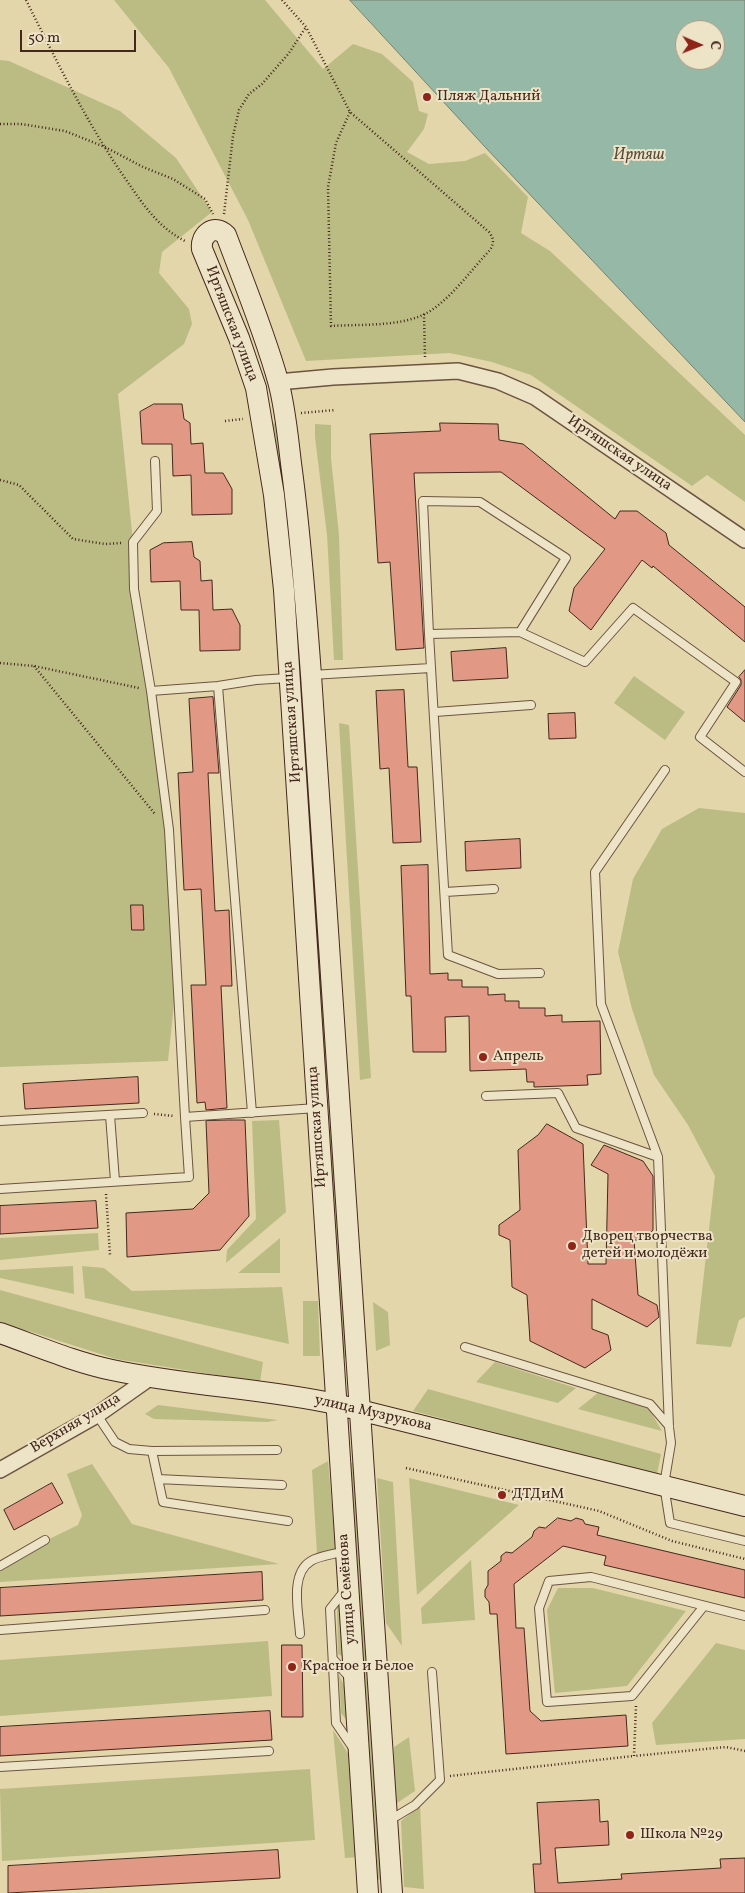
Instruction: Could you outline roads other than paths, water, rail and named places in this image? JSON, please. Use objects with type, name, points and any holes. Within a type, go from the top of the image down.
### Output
[{"type":"street","name":"Иртяшская улица","points":[[335,1404],[290,678],[274,496],[256,388],[239,338],[202,249],[201,242],[204,236],[214,230],[222,230],[226,234],[262,327],[278,382],[285,415],[295,497],[311,675],[360,1410]]},
{"type":"street","name":"Иртяшская улица","points":[[278,382],[333,377],[458,371],[498,381],[535,397],[745,540]]},
{"type":"street","points":[[256,388],[278,382]]},
{"type":"street","points":[[290,678],[311,675]]},
{"type":"street","points":[[317,1108],[340,1106]]},
{"type":"street","name":"улица Музрукова","points":[[0,1333],[75,1360],[112,1370],[151,1377],[300,1396],[745,1506]]},
{"type":"street","name":"Верхняя улица","points":[[0,1470],[97,1415],[151,1377]]},
{"type":"street","name":"улица Семёнова","points":[[335,1404],[368,1893]]},
{"type":"street","name":"улица Семёнова","points":[[360,1410],[392,1893]]},
{"type":"lane","points":[[0,1188],[189,1176],[169,830],[134,589],[133,542],[157,511],[155,461]]},
{"type":"lane","points":[[520,632],[566,558],[480,502],[423,501],[448,955],[498,974],[540,973]]},
{"type":"lane","points":[[429,634],[520,632],[585,662],[634,608],[736,682],[700,737],[745,772]]},
{"type":"lane","points":[[311,675],[431,668]]},
{"type":"lane","points":[[150,691],[290,678]]},
{"type":"lane","points":[[218,686],[252,1113]]},
{"type":"lane","points":[[435,712],[531,705]]},
{"type":"lane","points":[[665,770],[595,872],[601,1004],[658,1157],[671,1443],[664,1485],[670,1523],[745,1540]]},
{"type":"lane","points":[[444,892],[494,889]]},
{"type":"lane","points":[[486,1096],[558,1093],[576,1128],[658,1157]]},
{"type":"lane","points":[[185,1117],[317,1108]]},
{"type":"lane","points":[[0,1121],[143,1113]]},
{"type":"lane","points":[[110,1115],[115,1181]]},
{"type":"lane","points":[[465,1347],[650,1404],[669,1427]]},
{"type":"lane","points":[[97,1415],[115,1442],[129,1449],[152,1451],[278,1450]]},
{"type":"lane","points":[[152,1451],[163,1502],[288,1521]]},
{"type":"lane","points":[[158,1479],[282,1485]]},
{"type":"lane","points":[[0,1566],[45,1540]]},
{"type":"lane","points":[[300,1634],[296,1587],[299,1576],[311,1561],[345,1551]]},
{"type":"lane","points":[[704,1606],[632,1696],[547,1702],[539,1608],[549,1581],[591,1577],[745,1616]]},
{"type":"lane","points":[[347,1586],[330,1609],[336,1723],[359,1757]]},
{"type":"lane","points":[[0,1630],[265,1610]]},
{"type":"lane","points":[[333,1659],[354,1683]]},
{"type":"lane","points":[[387,1821],[415,1804],[440,1780],[432,1672]]},
{"type":"lane","points":[[0,1767],[269,1751]]},
{"type":"water","name":"Иртяш","points":[[350,0],[745,0],[745,422],[486,148]]},
{"type":"place","name":"Пляж Дальний","points":[[427,97]]},
{"type":"place","name":"Апрель","points":[[483,1057]]},
{"type":"place","name":"Дворец творчества детей и молодёжи","points":[[572,1246]]},
{"type":"place","name":"ДТДиМ","points":[[502,1495]]},
{"type":"place","name":"Красное и Белое","points":[[292,1667]]},
{"type":"place","name":"Школа №29","points":[[630,1835]]}]
